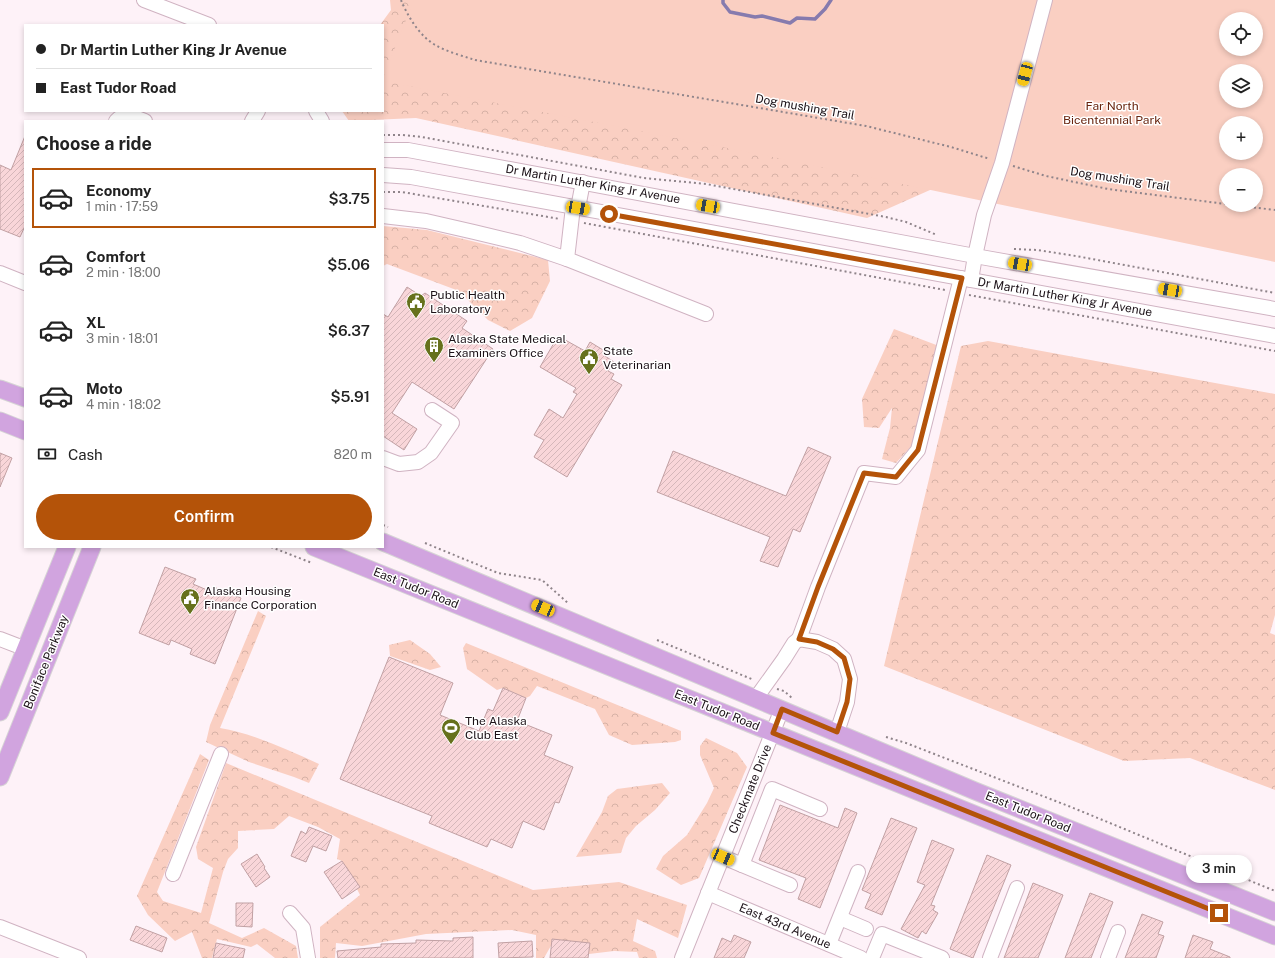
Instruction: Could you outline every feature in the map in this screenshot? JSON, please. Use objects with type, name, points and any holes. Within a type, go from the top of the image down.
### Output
[{"type":"main road","points":[[0,389],[24,398]]},
{"type":"main road","points":[[0,421],[24,431]]},
{"type":"main road","name":"East Tudor Road","points":[[387,535],[756,698],[788,705],[837,732],[976,791],[1275,912]]},
{"type":"main road","name":"Boniface Parkway","points":[[0,712],[66,548]]},
{"type":"main road","name":"Boniface Parkway","points":[[0,777],[92,548]]},
{"type":"main road","name":"East Tudor Road","points":[[316,548],[1275,936]]},
{"type":"street","points":[[144,0],[207,24]]},
{"type":"street","points":[[756,698],[794,643],[799,639],[818,587],[864,473],[896,477],[918,450],[958,293],[966,279],[975,256],[984,215],[1002,162],[1045,0]]},
{"type":"street","points":[[117,120],[120,116],[128,115],[142,120]]},
{"type":"street","name":"Dr Martin Luther King Jr Avenue","points":[[384,150],[408,150],[975,256],[1275,309]]},
{"type":"street","name":"Dr Martin Luther King Jr Avenue","points":[[384,175],[411,177],[574,212],[966,279],[1275,336]]},
{"type":"street","points":[[567,259],[574,212],[583,182]]},
{"type":"street","points":[[384,216],[426,221],[520,243],[567,259],[706,314]]},
{"type":"street","points":[[0,273],[24,283]]},
{"type":"street","points":[[384,458],[399,464],[418,462],[431,453],[452,423],[432,410]]},
{"type":"street","points":[[0,639],[26,649]]},
{"type":"street","points":[[799,639],[817,642],[833,649],[844,658],[850,679],[847,702],[837,732]]},
{"type":"street","name":"Checkmate Drive","points":[[682,958],[773,733],[788,705]]},
{"type":"street","points":[[174,874],[221,754]]},
{"type":"street","points":[[754,781],[820,809]]},
{"type":"street","points":[[742,865],[772,789]]},
{"type":"street","points":[[723,857],[790,885]]},
{"type":"street","points":[[829,944],[858,872]]},
{"type":"street","points":[[990,958],[1017,888]]},
{"type":"street","name":"East 43rd Avenue","points":[[708,893],[829,944],[855,957]]},
{"type":"street","points":[[290,913],[303,928],[308,958]]},
{"type":"street","points":[[840,918],[866,929]]},
{"type":"street","points":[[0,927],[79,958]]},
{"type":"street","points":[[1108,958],[1118,932]]},
{"type":"street","points":[[872,958],[882,934],[942,958]]},
{"type":"path","name":"Dog mushing Trail","points":[[401,0],[405,11],[417,30],[436,46],[475,60],[866,126],[951,147],[1046,176],[1108,189],[1219,203]]},
{"type":"path","points":[[384,135],[422,137],[644,178],[706,184],[886,216],[942,236]]},
{"type":"path","points":[[384,192],[402,192],[574,212],[958,293],[1275,351]]},
{"type":"path","points":[[1263,209],[1275,210]]},
{"type":"path","points":[[1008,248],[1037,250],[1061,254],[1275,293]]},
{"type":"path","points":[[419,540],[498,573],[542,580],[570,605]]},
{"type":"path","points":[[657,640],[784,691],[788,705]]},
{"type":"path","points":[[884,736],[906,743],[1071,807],[1275,891]]},
{"type":"green space","points":[[390,0],[705,0],[975,170],[867,218],[416,118],[348,120],[343,112],[384,112],[384,24],[381,24],[391,10]]},
{"type":"green space","name":"Far North Bicentennial Park","points":[[414,0],[1275,0],[1275,262],[768,156],[384,81],[384,75]]},
{"type":"green space","points":[[384,226],[427,230],[548,260],[550,281],[532,318],[510,331],[488,320],[459,291],[387,264],[384,266]]},
{"type":"green space","points":[[894,329],[939,346],[916,441],[896,463],[882,459],[890,428],[892,408],[879,428],[864,427],[862,399]]},
{"type":"green space","points":[[988,341],[1275,394],[1275,615],[1270,633],[1275,635],[1275,790],[1190,758],[1124,761],[884,666],[961,346]]},
{"type":"green space","points":[[258,611],[266,616],[220,728],[259,738],[319,764],[309,783],[249,762],[206,742],[210,725]]},
{"type":"green space","points":[[410,640],[430,654],[441,667],[430,670],[390,656],[389,645]]},
{"type":"green space","points":[[466,643],[681,731],[681,740],[675,742],[632,745],[609,735],[595,709],[537,686],[530,696],[526,698],[503,688],[497,690],[467,669],[463,648]]},
{"type":"green space","points":[[706,738],[737,753],[747,767],[699,878],[681,885],[656,869],[663,856],[687,835],[707,803],[714,788],[700,755],[700,746]]},
{"type":"green space","points":[[200,754],[209,760],[157,892],[163,901],[201,913],[213,868],[198,859],[196,847],[226,763],[533,890],[619,882],[687,905],[678,938],[637,919],[633,941],[655,951],[657,958],[639,958],[637,952],[614,951],[589,954],[552,944],[544,958],[536,958],[536,935],[512,930],[426,934],[362,946],[336,943],[335,958],[320,958],[320,927],[360,895],[357,889],[359,887],[342,861],[337,859],[340,839],[318,827],[289,816],[274,829],[238,831],[238,848],[228,859],[209,923],[242,938],[264,928],[296,946],[298,958],[275,958],[257,944],[251,947],[217,939],[212,958],[202,958],[192,932],[175,941],[148,915],[137,896]]},
{"type":"green space","points":[[662,783],[670,793],[655,810],[636,826],[626,838],[621,853],[576,857],[602,812],[608,796],[617,789]]},
{"type":"building","points":[[24,138],[24,228],[20,237],[0,229],[0,165],[11,170]]},
{"type":"building","name":"Alaska State Medical Examiners Office","points":[[407,287],[421,296],[425,293],[467,321],[462,328],[493,349],[454,409],[412,382],[392,413],[417,429],[404,450],[384,437],[384,315],[388,317]]},
{"type":"building","points":[[558,336],[585,351],[590,342],[608,353],[605,356],[614,362],[608,371],[614,374],[611,379],[622,385],[567,477],[534,457],[544,440],[534,435],[549,409],[563,418],[577,394],[573,392],[576,388],[540,367]]},
{"type":"building","points":[[808,447],[831,457],[800,532],[793,529],[778,567],[760,561],[770,537],[657,492],[673,451],[786,496]]},
{"type":"building","points":[[0,453],[12,458],[0,487]]},
{"type":"building","name":"Alaska Housing Finance Corporation","points":[[165,567],[196,579],[193,584],[214,593],[216,588],[241,598],[215,664],[190,654],[192,649],[171,640],[169,645],[139,633]]},
{"type":"building","name":"The Alaska Club East","points":[[389,657],[453,683],[440,715],[479,731],[488,709],[493,711],[503,688],[526,698],[517,721],[552,735],[544,755],[573,767],[559,803],[555,802],[544,830],[523,821],[512,848],[491,839],[487,847],[429,823],[432,816],[340,779]]},
{"type":"building","points":[[780,805],[838,828],[845,808],[857,813],[820,908],[798,899],[806,878],[759,860]]},
{"type":"building","points":[[891,818],[917,828],[882,915],[865,908],[871,894],[862,890]]},
{"type":"building","points":[[309,827],[332,836],[326,851],[313,846],[306,862],[291,856],[301,831],[306,834]]},
{"type":"building","points":[[932,840],[954,849],[931,905],[935,906],[933,910],[938,913],[926,934],[922,931],[918,938],[901,929],[925,885],[917,882]]},
{"type":"building","points":[[257,854],[270,877],[256,887],[241,864]]},
{"type":"building","points":[[987,855],[1011,865],[973,958],[950,949]]},
{"type":"building","points":[[342,861],[360,887],[342,899],[324,872]]},
{"type":"building","points":[[1033,883],[1063,895],[1038,958],[1004,958]]},
{"type":"building","points":[[1090,893],[1113,902],[1091,958],[1065,958]]},
{"type":"building","points":[[236,903],[253,903],[252,927],[236,926]]},
{"type":"building","points":[[1142,914],[1163,922],[1158,934],[1164,936],[1156,958],[1125,958]]},
{"type":"building","points":[[136,926],[167,938],[162,952],[130,940]]},
{"type":"building","points":[[734,935],[751,942],[744,958],[714,958],[722,938],[731,942]]},
{"type":"building","points":[[1193,935],[1213,942],[1210,949],[1230,958],[1185,958]]},
{"type":"building","points":[[473,937],[473,958],[338,958],[337,951],[381,947],[381,944],[416,943],[416,940],[453,941],[453,938]]},
{"type":"building","points":[[552,939],[590,943],[588,958],[550,958]]},
{"type":"building","points":[[532,941],[533,957],[499,958],[498,943]]},
{"type":"building","points":[[216,943],[245,949],[243,958],[213,958]]},
{"type":"waterway","points":[[723,0],[723,3],[730,12],[755,17],[762,16],[790,23],[797,18],[815,19],[825,9],[831,0]]},
{"type":"place","name":"Public Health Laboratory","points":[[416,319]]},
{"type":"place","name":"Alaska State Medical Examiners Office","points":[[434,363]]},
{"type":"place","name":"State Veterinarian","points":[[589,375]]},
{"type":"place","name":"Alaska Housing Finance Corporation","points":[[190,615]]},
{"type":"place","name":"The Alaska Club East","points":[[451,745]]},
{"type":"route","points":[[609,214],[962,278],[918,450],[896,477],[864,473],[818,587],[799,639],[817,642],[833,649],[844,658],[850,679],[847,702],[837,732],[782,709],[773,733],[1219,913]]}]
